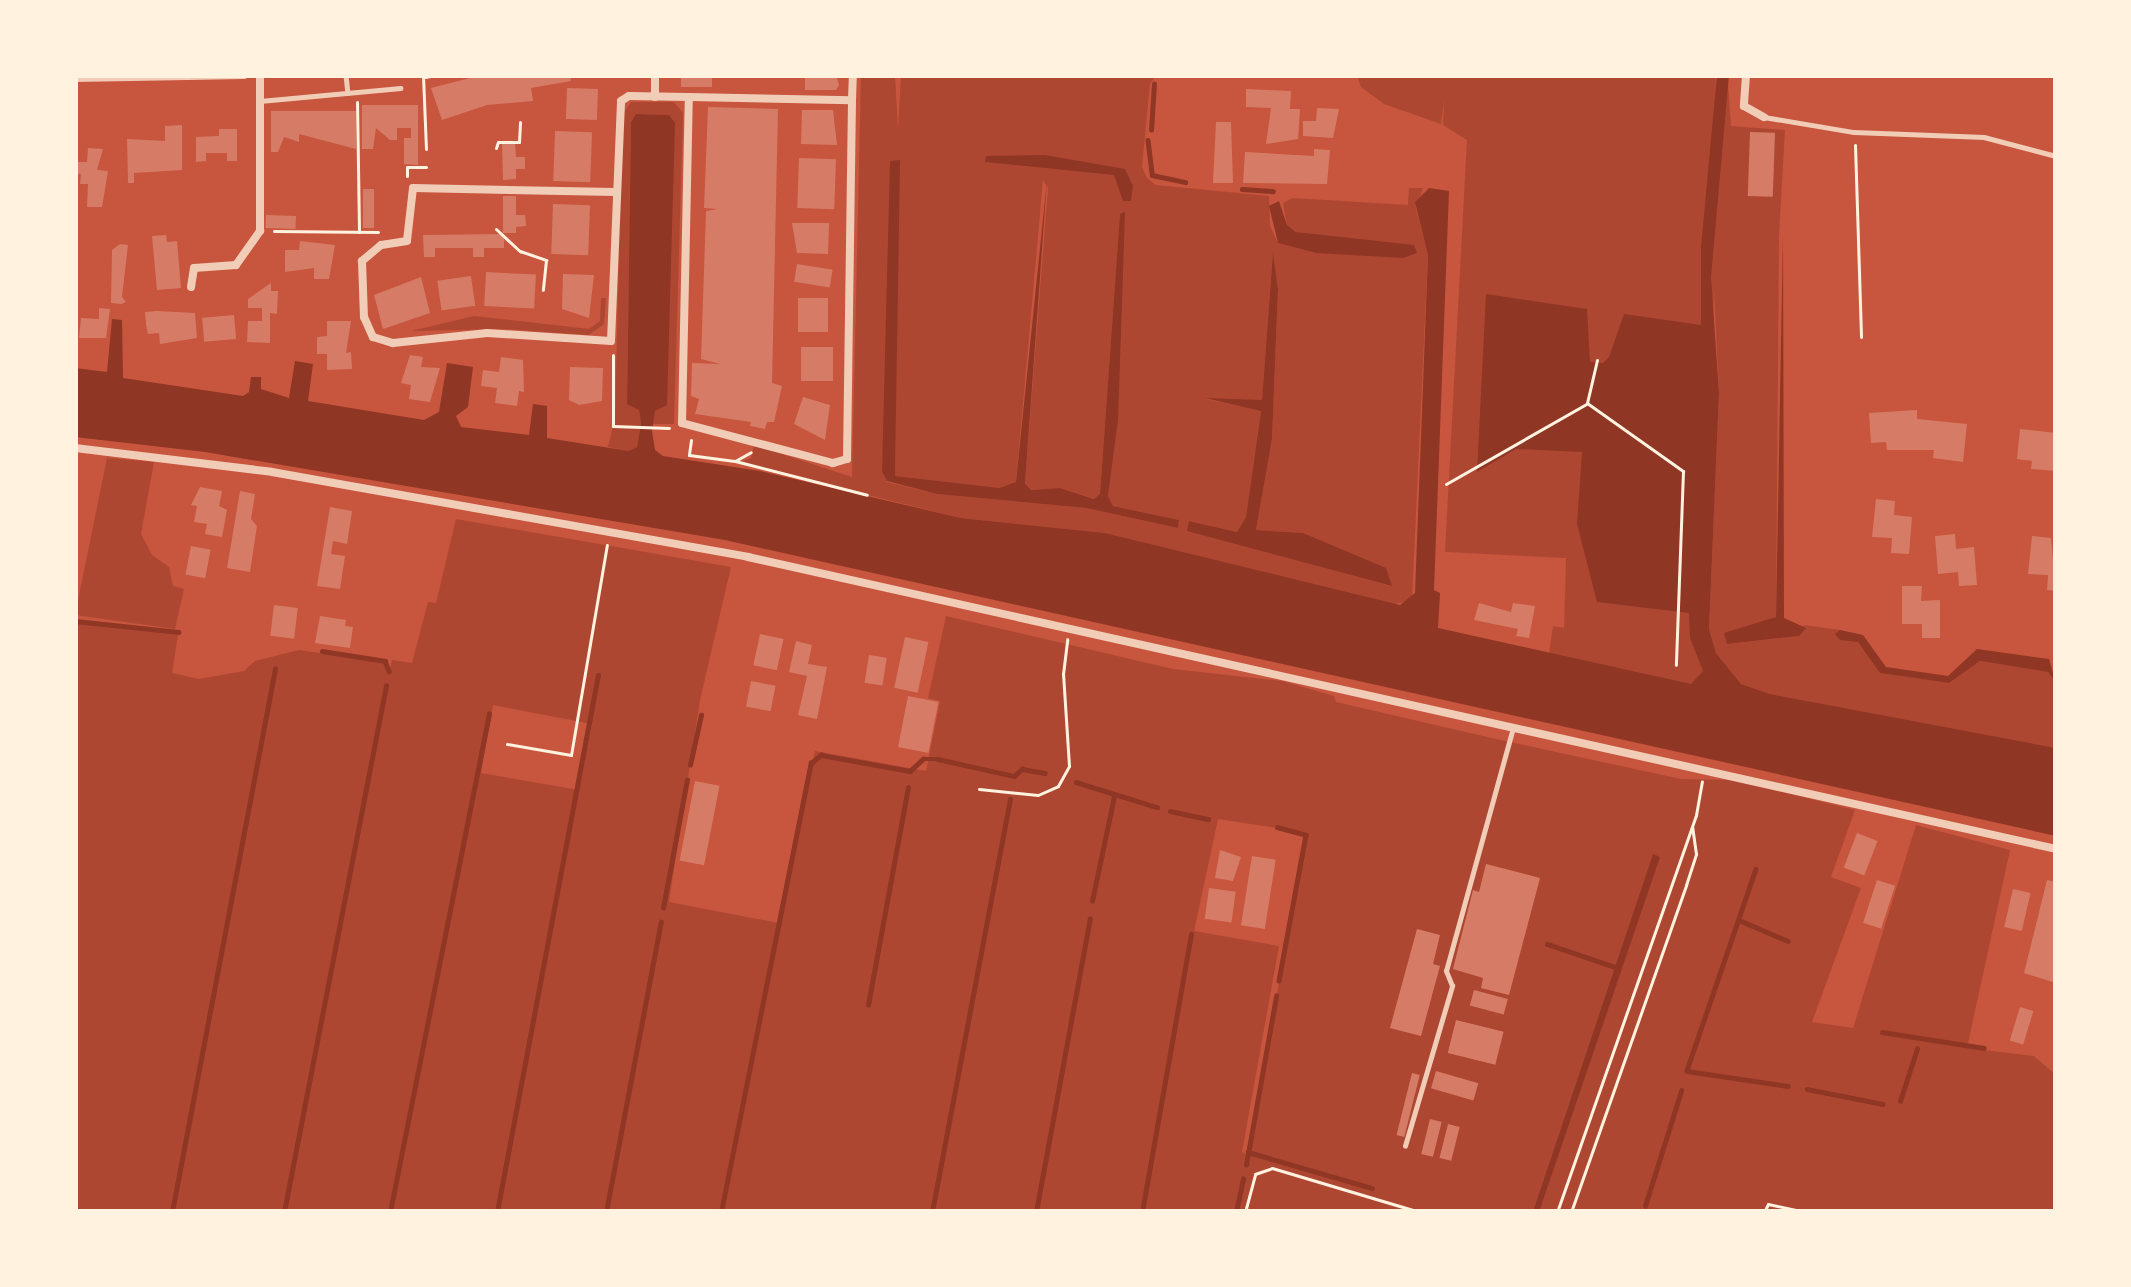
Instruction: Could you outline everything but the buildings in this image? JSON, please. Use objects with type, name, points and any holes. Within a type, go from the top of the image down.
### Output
[{"type":"street","points":[[75,78],[244,75]]},
{"type":"street","points":[[191,287],[194,268],[236,265],[260,231],[260,75]]},
{"type":"street","points":[[655,75],[655,97]]},
{"type":"street","points":[[689,97],[682,423],[833,464],[847,459],[854,75]]},
{"type":"street","points":[[1746,75],[1744,106],[1764,118]]},
{"type":"street","points":[[614,192],[413,188],[407,241],[381,245],[362,261],[364,317],[373,337],[393,344],[488,333],[611,341],[621,101],[655,97],[754,103],[772,98],[852,100]]},
{"type":"street","points":[[75,448],[272,472],[748,557],[1069,631],[1298,676],[2056,849]]},
{"type":"lane","points":[[346,75],[348,95]]},
{"type":"lane","points":[[260,101],[400,88]]},
{"type":"lane","points":[[1764,118],[1854,132],[1984,137],[2056,156]]},
{"type":"lane","points":[[1406,1146],[1452,986],[1446,971],[1513,728]]},
{"type":"path","points":[[426,149],[423,76],[436,75]]},
{"type":"path","points":[[357,94],[359,232]]},
{"type":"path","points":[[496,148],[498,142],[519,142],[520,122]]},
{"type":"path","points":[[1854,132],[1861,338]]},
{"type":"path","points":[[413,177],[407,177],[406,167],[426,167]]},
{"type":"path","points":[[496,229],[520,251],[546,260],[544,290]]},
{"type":"path","points":[[260,231],[386,232]]},
{"type":"path","points":[[611,341],[613,426],[671,428]]},
{"type":"path","points":[[1446,484],[1588,403],[1597,360]]},
{"type":"path","points":[[1588,403],[1683,471],[1676,664]]},
{"type":"path","points":[[613,404],[627,404]]},
{"type":"path","points":[[735,461],[750,454],[753,440]]},
{"type":"path","points":[[690,446],[689,455],[735,461],[867,495]]},
{"type":"path","points":[[507,744],[571,755],[610,532]]},
{"type":"path","points":[[979,789],[1038,795],[1058,787],[1069,766],[1064,674],[1069,631]]},
{"type":"path","points":[[1557,1212],[1692,827],[1705,768]]},
{"type":"path","points":[[1571,1212],[1687,885],[1696,854],[1692,827]]},
{"type":"path","points":[[1245,1212],[1255,1174],[1272,1168],[1420,1212]]},
{"type":"path","points":[[1764,1212],[1768,1204],[1806,1212]]},
{"type":"shaded area","points":[[861,75],[895,75],[898,130],[901,75],[1156,75],[1150,84],[1142,167],[1147,178],[1156,185],[1269,196],[1270,226],[1278,243],[1316,253],[1417,253],[1297,232],[1287,225],[1283,203],[1292,198],[1408,205],[1409,188],[1423,188],[1416,208],[1428,254],[1412,600],[1391,605],[1105,533],[961,518],[738,463],[751,458],[754,445],[852,477]],"holes":[[[899,160],[895,476],[1000,488],[1012,488],[1016,482],[1043,180],[1048,188],[1025,482],[1031,490],[1060,488],[1095,499],[1100,494],[1120,215],[1118,421],[1108,496],[1113,506],[1179,520],[1178,528],[1086,508],[937,494],[887,482],[882,472]],[[1273,252],[1278,289],[1272,439],[1256,530],[1303,533],[1391,586],[1187,530],[1190,521],[1237,532],[1246,517],[1261,410],[1206,399],[1262,401]]]},
{"type":"shaded area","points":[[1357,75],[1716,75],[1711,259],[1728,84],[1731,126],[1785,130],[1779,236],[1776,617],[1728,644],[1799,636],[1804,625],[1840,630],[1836,634],[1858,642],[1881,673],[1949,683],[1980,661],[2048,672],[2056,683],[2056,748],[1770,694],[1741,684],[1716,653],[1709,629],[1719,393],[1714,290],[1700,629],[1710,657],[1701,701],[1549,653],[1553,626],[1564,628],[1566,558],[1445,552],[1467,140],[1443,125],[1444,100],[1441,124],[1384,104],[1361,87]]},
{"type":"shaded area","points":[[1717,75],[1729,75],[1711,277],[1719,393],[1709,629],[1716,653],[1741,684],[1770,694],[2056,748],[2056,836],[725,540],[205,452],[75,437],[75,368],[107,372],[112,319],[122,320],[123,378],[243,396],[249,392],[251,377],[261,377],[261,389],[289,398],[295,361],[313,364],[308,401],[424,420],[439,412],[447,363],[473,367],[468,407],[456,416],[461,427],[529,435],[533,404],[547,406],[547,438],[629,451],[637,447],[639,410],[627,404],[631,122],[636,114],[669,115],[675,123],[667,405],[655,411],[652,431],[655,450],[663,456],[760,471],[961,518],[1105,533],[1400,605],[1415,593],[1428,255],[1415,202],[1429,188],[1449,191],[1434,590],[1440,593],[1438,628],[1691,684],[1703,671],[1690,638],[1689,613],[1597,602],[1577,524],[1582,452],[1516,449],[1477,472],[1486,294],[1587,309],[1590,362],[1603,363],[1609,357],[1624,314],[1701,325],[1701,247]]},
{"type":"shaded area","points":[[631,102],[674,102],[683,113],[674,424],[652,424],[669,115],[636,114],[631,122],[627,403],[639,410],[641,424],[637,447],[629,451],[608,447],[615,419],[622,115]]},
{"type":"shaded area","points":[[1045,155],[1125,169],[1133,186],[1131,201],[1123,201],[1114,175],[985,162],[986,156]]},
{"type":"shaded area","points":[[900,160],[895,476],[1000,488],[1016,482],[1047,180],[1025,483],[1031,490],[1060,488],[1094,499],[1100,494],[1120,214],[1125,212],[1118,421],[1108,496],[1113,506],[1179,520],[1178,528],[1086,508],[937,494],[887,481],[882,472],[890,161]]},
{"type":"shaded area","points":[[1279,201],[1287,225],[1296,232],[1414,245],[1417,253],[1403,258],[1316,253],[1278,243],[1269,206]]},
{"type":"shaded area","points":[[1783,235],[1784,618],[1806,628],[1799,636],[1727,644],[1724,633],[1776,617]]},
{"type":"shaded area","points":[[1273,252],[1278,289],[1272,439],[1256,530],[1303,533],[1386,568],[1392,586],[1187,531],[1189,521],[1237,532],[1246,517],[1261,411],[1205,398],[1262,400]]},
{"type":"shaded area","points":[[601,298],[606,298],[604,324],[589,335],[504,329],[411,331],[474,316],[589,329],[600,321]]},
{"type":"shaded area","points":[[107,458],[154,462],[141,534],[152,555],[169,567],[173,586],[184,589],[175,629],[75,615]]},
{"type":"shaded area","points":[[456,519],[731,567],[700,700],[669,902],[779,923],[815,751],[926,771],[940,701],[928,698],[946,616],[1173,669],[1282,681],[1334,696],[1336,702],[1496,739],[1681,779],[1733,780],[1855,810],[1831,877],[1861,888],[1812,1022],[1853,1028],[1916,825],[2010,850],[1967,1048],[2034,1056],[2056,1075],[2056,1212],[75,1212],[75,623],[178,635],[172,673],[199,679],[244,671],[255,661],[299,650],[383,662],[389,673],[392,660],[412,663],[428,602],[436,603]],"holes":[[[493,705],[592,724],[579,790],[481,773]],[[1218,819],[1297,831],[1306,838],[1247,1155],[1242,1152],[1279,946],[1194,931]]]},
{"type":"shaded area","points":[[1840,630],[1863,635],[1886,667],[1948,676],[1977,649],[2049,659],[2056,683],[2048,672],[1980,661],[1949,683],[1880,673],[1858,642],[1840,640],[1835,634]]},
{"type":"shaded area","points":[[1653,854],[1660,857],[1539,1212],[1533,1212]]},
{"type":"waterway","points":[[1151,130],[1154,84]]},
{"type":"waterway","points":[[1148,140],[1152,175],[1185,182]]},
{"type":"waterway","points":[[1242,189],[1273,191]]},
{"type":"waterway","points":[[75,621],[178,632]]},
{"type":"waterway","points":[[322,651],[385,661],[389,671]]},
{"type":"waterway","points":[[172,1212],[275,669]]},
{"type":"waterway","points":[[497,1212],[598,675]]},
{"type":"waterway","points":[[284,1212],[386,686]]},
{"type":"waterway","points":[[390,1212],[489,714]]},
{"type":"waterway","points":[[690,765],[701,715]]},
{"type":"waterway","points":[[721,1212],[811,763],[821,755],[910,771],[923,759],[938,759],[1014,776],[1022,769],[1045,773]]},
{"type":"waterway","points":[[663,908],[687,780]]},
{"type":"waterway","points":[[1076,782],[1157,807]]},
{"type":"waterway","points":[[868,1005],[908,788]]},
{"type":"waterway","points":[[1092,901],[1114,797]]},
{"type":"waterway","points":[[932,1212],[1010,799]]},
{"type":"waterway","points":[[1170,811],[1208,819]]},
{"type":"waterway","points":[[1277,827],[1306,835],[1279,981]]},
{"type":"waterway","points":[[1756,869],[1687,1071],[1788,1086]]},
{"type":"waterway","points":[[1036,1212],[1090,919]]},
{"type":"waterway","points":[[1739,920],[1788,941]]},
{"type":"waterway","points":[[606,1212],[661,922]]},
{"type":"waterway","points":[[1142,1212],[1191,934]]},
{"type":"waterway","points":[[1547,944],[1615,967]]},
{"type":"waterway","points":[[1246,1165],[1276,996]]},
{"type":"waterway","points":[[1882,1032],[1984,1048]]},
{"type":"waterway","points":[[1900,1101],[1917,1049]]},
{"type":"waterway","points":[[1807,1089],[1883,1104]]},
{"type":"waterway","points":[[1645,1206],[1681,1091]]},
{"type":"waterway","points":[[1248,1152],[1372,1188]]},
{"type":"waterway","points":[[1236,1212],[1243,1179]]}]
